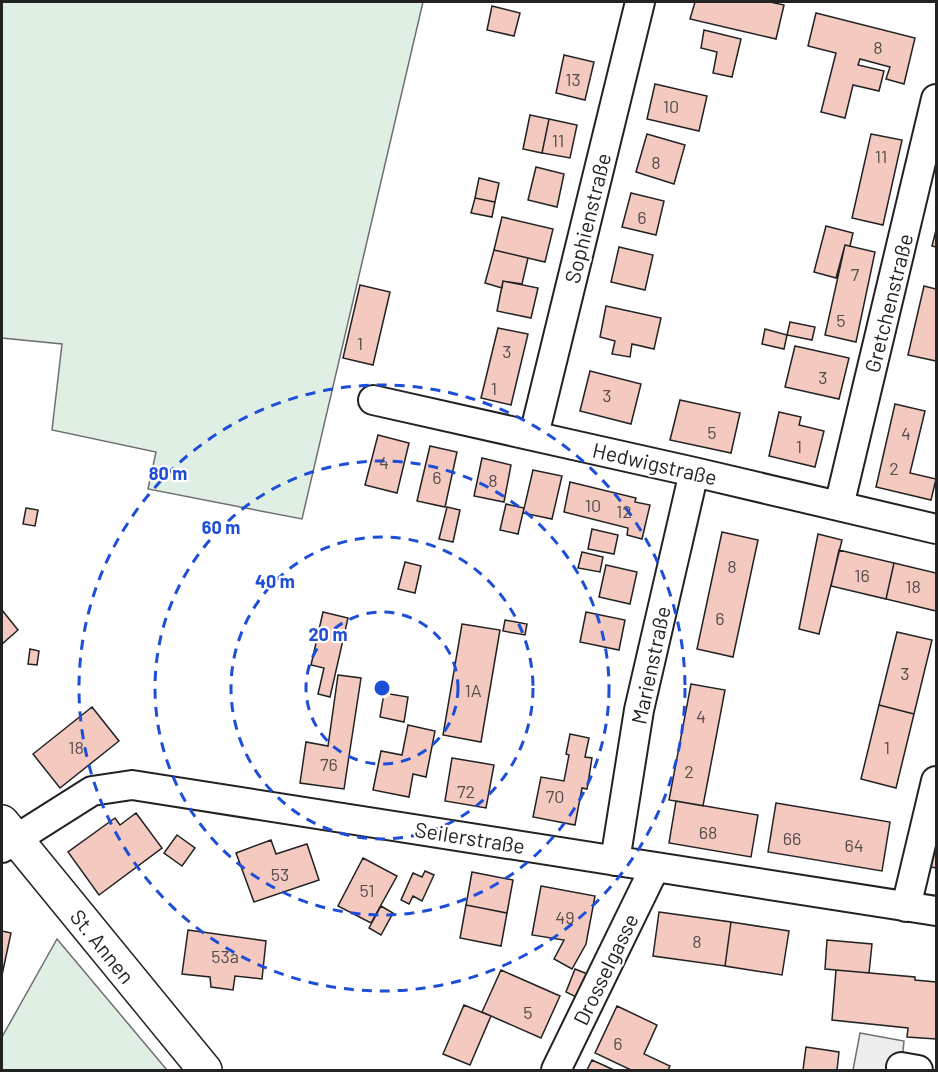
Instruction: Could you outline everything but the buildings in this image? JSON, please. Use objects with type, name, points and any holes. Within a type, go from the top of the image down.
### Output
[{"type":"main road","name":"St. Annen","points":[[6,837],[204,1071]]},
{"type":"street","name":"Sophienstraße","points":[[534,435],[640,2]]},
{"type":"street","name":"Gretchenstraße","points":[[839,506],[936,99]]},
{"type":"street","name":"Hedwigstraße","points":[[373,400],[534,435],[936,529]]},
{"type":"street","name":"Marienstraße","points":[[615,861],[639,710],[694,472]]},
{"type":"street","points":[[906,907],[936,781]]},
{"type":"street","name":"Seilerstraße","points":[[6,837],[92,791],[132,785],[936,911]]},
{"type":"street","name":"Drosselgasse","points":[[556,1071],[655,867]]},
{"type":"green space","points":[[2,2],[423,2],[302,519],[148,489],[156,452],[52,430],[62,344],[2,338]]},
{"type":"green space","points":[[57,939],[167,1070],[2,1070],[2,1037]]},
{"type":"shaded area","points":[[860,1033],[904,1041],[901,1070],[853,1070]]}]
